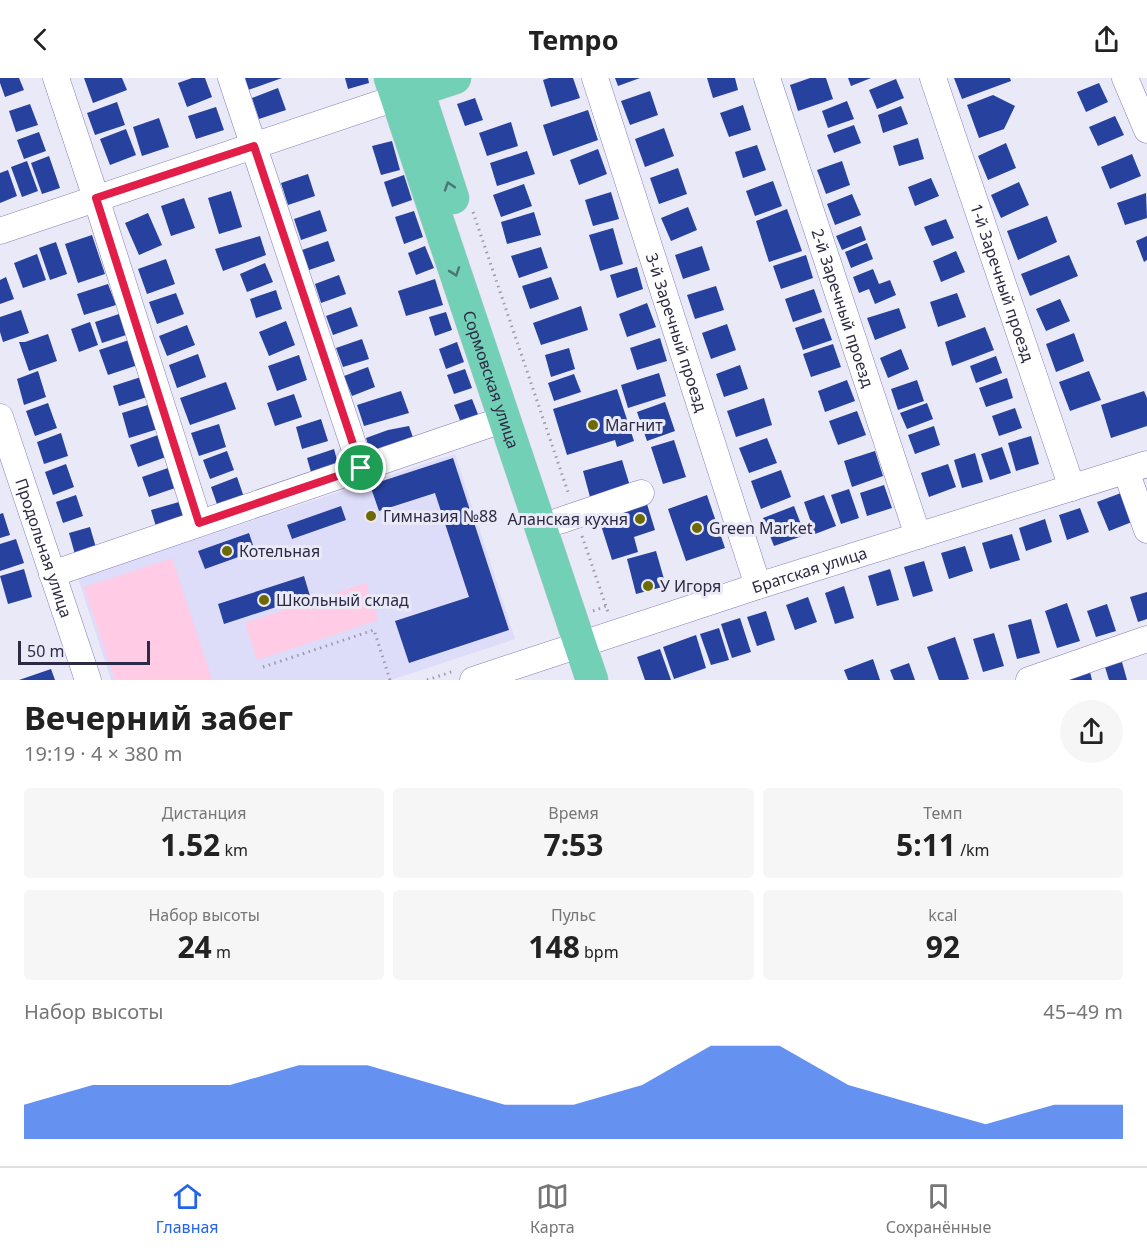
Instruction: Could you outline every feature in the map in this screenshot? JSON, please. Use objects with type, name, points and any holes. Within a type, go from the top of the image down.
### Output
[{"type":"main road","points":[[405,86],[455,78]]},
{"type":"main road","name":"Сормовская улица","points":[[405,86],[505,419],[598,640],[612,680]]},
{"type":"main road","name":"Сормовская улица","points":[[405,86],[567,518],[598,640],[592,680]]},
{"type":"street","points":[[56,78],[199,523]]},
{"type":"street","points":[[231,78],[361,468]]},
{"type":"street","name":"3-й Заречный проезд","points":[[595,78],[758,586]]},
{"type":"street","name":"2-й Заречный проезд","points":[[767,78],[918,536]]},
{"type":"street","name":"1-й Заречный проезд","points":[[933,78],[1072,488]]},
{"type":"street","points":[[1125,78],[1147,130]]},
{"type":"street","points":[[0,231],[254,146],[405,86]]},
{"type":"street","name":"Продольная улица","points":[[0,417],[88,680]]},
{"type":"street","points":[[52,574],[505,419]]},
{"type":"street","points":[[1136,468],[1147,530]]},
{"type":"street","name":"Братская улица","points":[[473,680],[758,586],[1136,468]]},
{"type":"street","points":[[567,518],[641,493]]},
{"type":"street","points":[[1029,680],[1147,639]]},
{"type":"path","points":[[472,206],[567,518],[598,640]]},
{"type":"path","points":[[263,667],[374,630],[390,680]]},
{"type":"shaded area","name":"Гимназия №88","points":[[455,454],[515,639],[391,680],[111,680],[78,578]]},
{"type":"shaded area","points":[[172,558],[212,680],[115,680],[84,587]]},
{"type":"shaded area","points":[[366,583],[378,620],[257,660],[245,623]]},
{"type":"building","points":[[0,78],[19,78],[24,90],[5,97]]},
{"type":"building","points":[[84,78],[122,78],[127,90],[93,103]]},
{"type":"building","points":[[192,78],[205,78],[212,97],[187,107],[178,83]]},
{"type":"building","points":[[244,78],[282,78],[248,90]]},
{"type":"building","points":[[345,78],[368,78],[369,83],[348,89]]},
{"type":"building","points":[[573,78],[580,98],[551,107],[543,80]]},
{"type":"building","points":[[615,78],[640,78],[618,86]]},
{"type":"building","points":[[707,78],[735,78],[738,90],[713,98]]},
{"type":"building","points":[[810,78],[826,78],[833,99],[798,111],[790,85]]},
{"type":"building","points":[[848,78],[871,78],[851,86]]},
{"type":"building","points":[[954,78],[1010,78],[1011,81],[962,99]]},
{"type":"building","points":[[896,79],[904,98],[877,109],[869,90]]},
{"type":"building","points":[[1099,83],[1108,102],[1086,112],[1077,92]]},
{"type":"building","points":[[278,88],[286,110],[259,119],[252,98]]},
{"type":"building","points":[[650,91],[658,115],[630,125],[621,101]]},
{"type":"building","points":[[993,95],[1015,106],[1004,129],[979,138],[967,105]]},
{"type":"building","points":[[475,98],[483,120],[465,126],[457,104]]},
{"type":"building","points":[[847,101],[854,119],[828,128],[822,111]]},
{"type":"building","points":[[117,102],[125,125],[95,135],[87,113]]},
{"type":"building","points":[[30,104],[38,125],[16,132],[9,111]]},
{"type":"building","points":[[743,105],[751,130],[729,137],[720,113]]},
{"type":"building","points":[[901,106],[908,124],[883,133],[878,115]]},
{"type":"building","points":[[216,107],[224,130],[196,139],[188,116]]},
{"type":"building","points":[[588,110],[598,140],[553,156],[543,125]]},
{"type":"building","points":[[1115,116],[1124,135],[1098,146],[1089,127]]},
{"type":"building","points":[[159,118],[169,147],[142,156],[133,127]]},
{"type":"building","points":[[511,122],[518,146],[487,156],[479,133]]},
{"type":"building","points":[[854,125],[861,143],[834,153],[827,135]]},
{"type":"building","points":[[664,128],[674,156],[645,167],[635,139]]},
{"type":"building","points":[[126,129],[136,155],[110,165],[100,139]]},
{"type":"building","points":[[39,132],[46,151],[24,159],[17,140]]},
{"type":"building","points":[[918,138],[924,159],[899,166],[893,146]]},
{"type":"building","points":[[392,141],[400,170],[381,175],[372,146]]},
{"type":"building","points":[[1006,143],[1016,168],[988,180],[978,156]]},
{"type":"building","points":[[757,145],[766,170],[743,178],[735,152]]},
{"type":"building","points":[[598,149],[607,174],[579,185],[570,160]]},
{"type":"building","points":[[527,151],[535,174],[497,186],[490,163]]},
{"type":"building","points":[[1132,154],[1141,176],[1110,189],[1101,167]]},
{"type":"building","points":[[49,156],[60,188],[42,194],[31,163]]},
{"type":"building","points":[[27,161],[38,191],[22,197],[11,167]]},
{"type":"building","points":[[842,161],[850,185],[826,194],[817,170]]},
{"type":"building","points":[[678,168],[687,194],[659,204],[650,178]]},
{"type":"building","points":[[8,170],[17,196],[0,203],[0,173]]},
{"type":"building","points":[[308,174],[315,196],[288,205],[281,183]]},
{"type":"building","points":[[404,175],[412,200],[392,207],[384,182]]},
{"type":"building","points":[[931,178],[939,196],[915,206],[908,187]]},
{"type":"building","points":[[773,181],[782,206],[755,216],[746,191]]},
{"type":"building","points":[[1019,182],[1029,205],[1001,218],[991,195]]},
{"type":"building","points":[[524,184],[532,206],[501,217],[493,195]]},
{"type":"building","points":[[231,191],[242,227],[219,234],[208,198]]},
{"type":"building","points":[[611,192],[619,219],[593,226],[585,200]]},
{"type":"building","points":[[1146,193],[1147,218],[1125,225],[1117,203]]},
{"type":"building","points":[[852,194],[861,215],[835,225],[827,204]]},
{"type":"building","points":[[184,198],[195,228],[171,236],[161,206]]},
{"type":"building","points":[[688,207],[697,230],[671,241],[661,218]]},
{"type":"building","points":[[787,209],[802,251],[769,262],[756,221]]},
{"type":"building","points":[[320,210],[327,231],[301,240],[294,219]]},
{"type":"building","points":[[414,211],[423,237],[404,244],[395,217]]},
{"type":"building","points":[[534,212],[541,235],[507,244],[501,222]]},
{"type":"building","points":[[148,213],[162,245],[139,255],[125,223]]},
{"type":"building","points":[[1047,216],[1057,242],[1018,260],[1007,231]]},
{"type":"building","points":[[946,219],[954,238],[932,246],[924,227]]},
{"type":"building","points":[[861,226],[866,240],[842,250],[836,236]]},
{"type":"building","points":[[613,228],[623,264],[600,271],[589,235]]},
{"type":"building","points":[[92,235],[105,274],[78,283],[65,244]]},
{"type":"building","points":[[260,236],[266,255],[223,271],[215,249]]},
{"type":"building","points":[[1147,236],[1147,260],[1144,262],[1136,241]]},
{"type":"building","points":[[328,241],[335,261],[309,270],[302,250]]},
{"type":"building","points":[[56,242],[67,274],[50,280],[39,248]]},
{"type":"building","points":[[867,243],[873,259],[851,268],[845,252]]},
{"type":"building","points":[[425,246],[434,268],[416,275],[408,253]]},
{"type":"building","points":[[702,246],[710,270],[683,279],[675,255]]},
{"type":"building","points":[[541,247],[548,268],[519,278],[511,256]]},
{"type":"building","points":[[956,251],[965,272],[941,282],[933,261]]},
{"type":"building","points":[[37,254],[46,280],[23,288],[14,263]]},
{"type":"building","points":[[806,255],[813,278],[781,289],[773,266]]},
{"type":"building","points":[[1069,255],[1078,276],[1030,296],[1021,274]]},
{"type":"building","points":[[166,259],[175,284],[147,294],[138,269]]},
{"type":"building","points":[[265,263],[273,282],[247,292],[240,274]]},
{"type":"building","points":[[637,267],[643,289],[617,298],[610,275]]},
{"type":"building","points":[[873,269],[879,284],[890,280],[896,295],[875,304],[869,289],[859,293],[853,277]]},
{"type":"building","points":[[339,275],[346,294],[321,303],[315,284]]},
{"type":"building","points":[[6,277],[14,299],[0,304],[0,280]]},
{"type":"building","points":[[551,277],[559,299],[530,309],[522,286]]},
{"type":"building","points":[[435,279],[443,305],[406,316],[398,291]]},
{"type":"building","points":[[108,284],[116,305],[84,315],[77,294]]},
{"type":"building","points":[[716,286],[724,310],[695,319],[687,295]]},
{"type":"building","points":[[814,289],[822,312],[793,322],[785,299]]},
{"type":"building","points":[[276,290],[282,309],[256,318],[250,299]]},
{"type":"building","points":[[176,293],[184,314],[157,324],[149,302]]},
{"type":"building","points":[[957,293],[966,317],[938,327],[930,302]]},
{"type":"building","points":[[1060,299],[1070,321],[1046,331],[1036,309]]},
{"type":"building","points":[[647,303],[656,327],[627,337],[619,314]]},
{"type":"building","points":[[581,306],[588,330],[541,345],[533,323]]},
{"type":"building","points":[[351,307],[358,326],[333,335],[326,316]]},
{"type":"building","points":[[899,308],[906,328],[875,340],[867,318]]},
{"type":"building","points":[[21,310],[29,333],[3,342],[0,317]]},
{"type":"building","points":[[446,312],[452,330],[435,336],[429,317]]},
{"type":"building","points":[[119,314],[126,335],[102,343],[95,322]]},
{"type":"building","points":[[824,318],[832,340],[803,350],[795,328]]},
{"type":"building","points":[[286,321],[295,345],[269,356],[259,332]]},
{"type":"building","points":[[90,322],[98,345],[79,352],[71,329]]},
{"type":"building","points":[[727,324],[736,350],[711,359],[702,333]]},
{"type":"building","points":[[187,325],[195,345],[167,356],[159,336]]},
{"type":"building","points":[[985,327],[994,350],[952,366],[945,342]]},
{"type":"building","points":[[1074,333],[1084,361],[1056,372],[1046,344]]},
{"type":"building","points":[[48,334],[57,361],[29,371],[19,342]]},
{"type":"building","points":[[660,338],[667,361],[637,370],[630,348]]},
{"type":"building","points":[[132,339],[141,364],[108,375],[99,350]]},
{"type":"building","points":[[362,339],[369,359],[343,367],[336,348]]},
{"type":"building","points":[[457,342],[464,362],[446,369],[439,349]]},
{"type":"building","points":[[833,344],[841,367],[811,377],[803,354]]},
{"type":"building","points":[[569,348],[575,369],[551,377],[545,355]]},
{"type":"building","points":[[901,349],[909,369],[888,378],[880,358]]},
{"type":"building","points":[[198,354],[206,377],[177,388],[169,365]]},
{"type":"building","points":[[299,355],[307,380],[277,391],[268,366]]},
{"type":"building","points":[[996,356],[1002,373],[976,383],[970,366]]},
{"type":"building","points":[[740,365],[748,389],[724,397],[716,374]]},
{"type":"building","points":[[368,367],[375,387],[352,396],[344,376]]},
{"type":"building","points":[[465,369],[472,388],[454,394],[447,375]]},
{"type":"building","points":[[38,371],[46,397],[24,405],[17,379]]},
{"type":"building","points":[[1089,371],[1101,400],[1070,411],[1059,382]]},
{"type":"building","points":[[659,373],[666,396],[628,408],[621,385]]},
{"type":"building","points":[[574,374],[581,392],[554,401],[548,383]]},
{"type":"building","points":[[141,377],[147,397],[119,406],[113,386]]},
{"type":"building","points":[[1007,378],[1013,398],[986,407],[979,388]]},
{"type":"building","points":[[847,380],[855,401],[825,412],[818,391]]},
{"type":"building","points":[[917,380],[924,401],[898,410],[891,389]]},
{"type":"building","points":[[226,382],[236,409],[190,425],[180,398]]},
{"type":"building","name":"Магнит","points":[[617,389],[634,441],[617,447],[615,440],[567,455],[553,409]]},
{"type":"building","points":[[401,391],[409,413],[364,426],[357,405]]},
{"type":"building","points":[[1144,391],[1147,398],[1147,426],[1111,438],[1101,405]]},
{"type":"building","points":[[294,394],[302,417],[275,426],[267,403]]},
{"type":"building","points":[[764,398],[772,425],[736,437],[727,411]]},
{"type":"building","points":[[472,399],[481,422],[463,428],[454,405]]},
{"type":"building","points":[[665,402],[675,431],[647,441],[637,412]]},
{"type":"building","points":[[48,403],[57,428],[35,436],[26,411]]},
{"type":"building","points":[[927,403],[933,419],[907,429],[900,413]]},
{"type":"building","points":[[151,404],[158,429],[129,438],[122,413]]},
{"type":"building","points":[[1015,408],[1022,428],[999,436],[992,416]]},
{"type":"building","points":[[857,411],[866,435],[838,445],[829,421]]},
{"type":"building","points":[[321,419],[328,441],[302,449],[296,427]]},
{"type":"building","points":[[219,424],[226,447],[199,456],[191,433]]},
{"type":"building","points":[[409,426],[416,446],[373,460],[366,438]]},
{"type":"building","points":[[934,426],[940,445],[915,454],[908,435]]},
{"type":"building","points":[[61,433],[68,456],[44,464],[37,442]]},
{"type":"building","points":[[158,435],[166,457],[138,467],[130,445]]},
{"type":"building","points":[[1031,436],[1039,464],[1016,471],[1008,443]]},
{"type":"building","points":[[767,438],[777,463],[749,473],[739,448]]},
{"type":"building","points":[[674,440],[686,477],[663,484],[651,447]]},
{"type":"building","points":[[1002,447],[1011,473],[990,480],[981,454]]},
{"type":"building","points":[[334,449],[340,471],[313,479],[307,458]]},
{"type":"building","points":[[227,451],[234,470],[210,479],[203,460]]},
{"type":"building","points":[[875,451],[883,476],[852,487],[844,461]]},
{"type":"building","points":[[975,453],[983,482],[962,488],[954,460]]},
{"type":"building","points":[[453,458],[509,630],[409,663],[395,621],[469,597],[435,493],[379,511],[370,485]]},
{"type":"building","points":[[622,460],[630,486],[590,497],[583,471]]},
{"type":"building","points":[[66,464],[74,487],[53,495],[45,472]]},
{"type":"building","points":[[948,464],[956,487],[929,497],[921,473]]},
{"type":"building","points":[[168,468],[175,488],[149,497],[142,477]]},
{"type":"building","points":[[781,470],[791,497],[761,509],[751,481]]},
{"type":"building","points":[[237,477],[245,500],[219,510],[211,487]]},
{"type":"building","points":[[884,485],[892,508],[867,516],[860,493]]},
{"type":"building","points":[[849,489],[859,518],[841,524],[831,495]]},
{"type":"building","points":[[1121,493],[1132,522],[1109,531],[1097,502]]},
{"type":"building","points":[[76,495],[83,516],[63,523],[56,502]]},
{"type":"building","name":"Green Market","points":[[707,495],[725,548],[686,561],[668,509]]},
{"type":"building","points":[[824,495],[836,526],[815,534],[804,502]]},
{"type":"building","points":[[179,502],[185,522],[157,530],[151,510]]},
{"type":"building","points":[[647,504],[655,530],[634,537],[638,552],[612,560],[599,519]]},
{"type":"building","points":[[341,506],[346,520],[292,539],[287,525]]},
{"type":"building","points":[[794,506],[805,535],[774,546],[763,518]]},
{"type":"building","points":[[1080,508],[1089,532],[1067,540],[1059,515]]},
{"type":"building","points":[[3,513],[10,535],[0,538],[0,514]]},
{"type":"building","points":[[1045,519],[1052,542],[1026,551],[1019,528]]},
{"type":"building","points":[[90,527],[97,551],[76,558],[69,533]]},
{"type":"building","name":"Котельная","points":[[249,533],[255,551],[205,569],[198,551]]},
{"type":"building","points":[[1012,534],[1020,560],[990,569],[982,543]]},
{"type":"building","points":[[16,539],[24,563],[0,571],[0,544]]},
{"type":"building","points":[[965,546],[973,571],[949,579],[941,553]]},
{"type":"building","points":[[656,551],[666,586],[636,594],[627,559]]},
{"type":"building","points":[[924,561],[933,591],[913,597],[904,567]]},
{"type":"building","points":[[24,569],[32,597],[8,604],[0,576]]},
{"type":"building","points":[[890,569],[899,600],[877,606],[868,576]]},
{"type":"building","name":"Школьный склад","points":[[304,576],[310,596],[224,624],[218,604]]},
{"type":"building","points":[[844,586],[854,618],[835,624],[825,593]]},
{"type":"building","points":[[1147,592],[1147,619],[1138,622],[1130,597]]},
{"type":"building","points":[[808,597],[817,622],[795,630],[786,605]]},
{"type":"building","points":[[1067,603],[1080,641],[1057,648],[1045,611]]},
{"type":"building","points":[[1107,604],[1116,631],[1096,637],[1087,611]]},
{"type":"building","points":[[766,611],[775,640],[757,646],[747,617]]},
{"type":"building","points":[[740,618],[751,652],[732,658],[721,624]]},
{"type":"building","points":[[1031,619],[1040,653],[1017,659],[1008,625]]},
{"type":"building","points":[[719,628],[729,660],[711,665],[700,634]]},
{"type":"building","points":[[994,633],[1004,666],[983,672],[973,639]]},
{"type":"building","points":[[696,635],[706,668],[674,679],[663,647]]},
{"type":"building","points":[[955,637],[969,679],[939,680],[927,647]]},
{"type":"building","points":[[660,649],[671,680],[645,680],[637,657]]},
{"type":"building","points":[[873,659],[880,680],[848,680],[844,670]]},
{"type":"building","points":[[1122,662],[1127,680],[1109,680],[1105,667]]},
{"type":"building","points":[[909,663],[915,680],[894,680],[890,670]]},
{"type":"building","points":[[51,669],[55,680],[19,680]]},
{"type":"building","points":[[1090,672],[1092,680],[1066,680]]},
{"type":"place","name":"Магнит","points":[[593,425]]},
{"type":"place","name":"Гимназия №88","points":[[371,516]]},
{"type":"place","name":"Аланская кухня","points":[[640,519]]},
{"type":"place","name":"Green Market","points":[[697,528]]},
{"type":"place","name":"Котельная","points":[[227,551]]},
{"type":"place","name":"У Игоря","points":[[648,586]]},
{"type":"place","name":"Школьный склад","points":[[264,600]]},
{"type":"route","points":[[254,146],[361,468],[199,523],[96,198],[254,146]]}]
